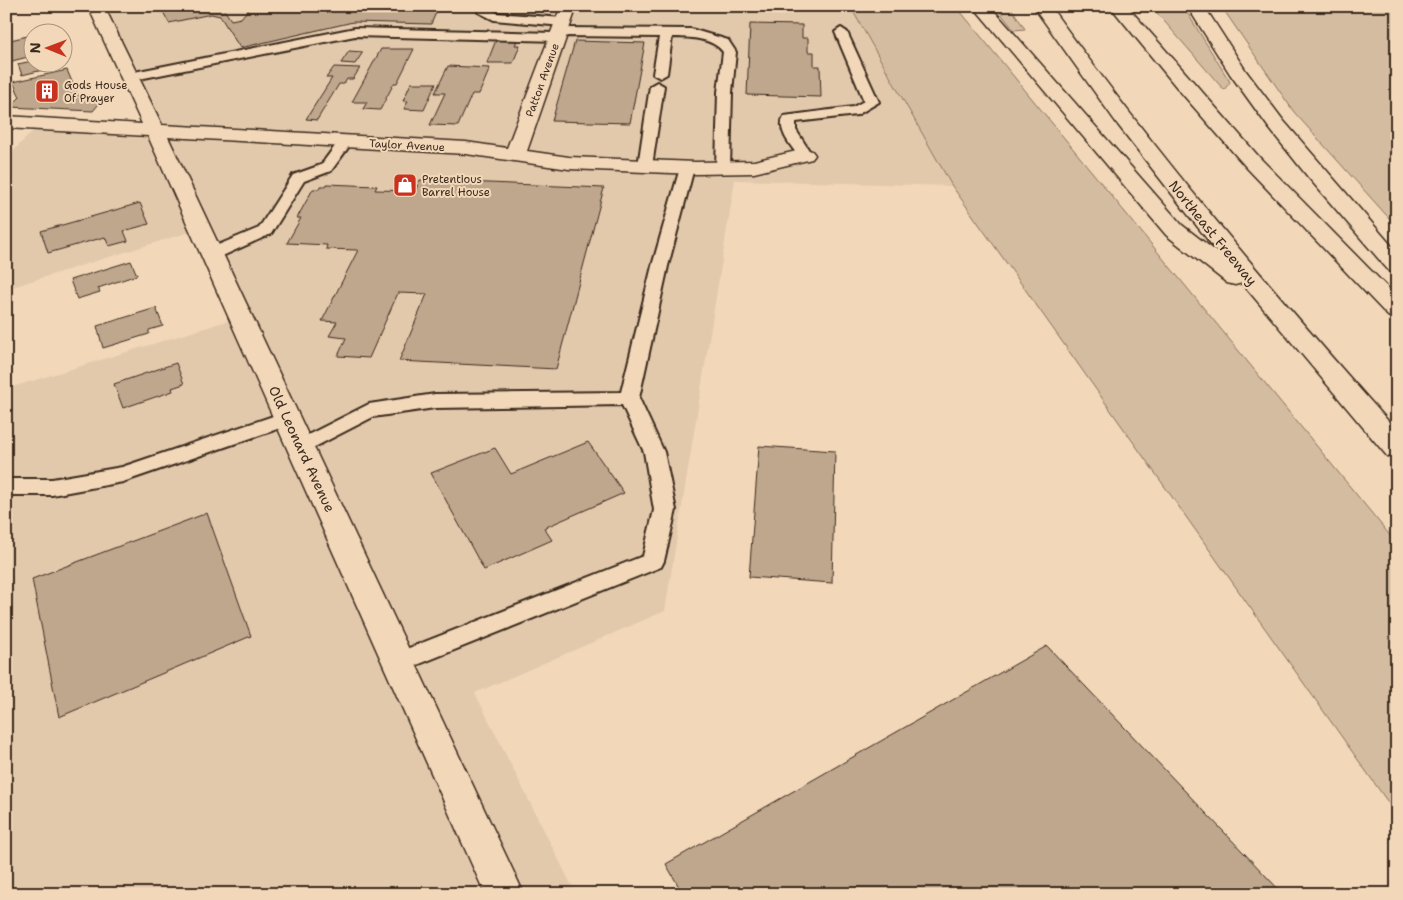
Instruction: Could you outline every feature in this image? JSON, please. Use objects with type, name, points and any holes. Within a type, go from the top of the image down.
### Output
[{"type":"main road","name":"Old Leonard Avenue","points":[[96,6],[288,418],[505,894]]},
{"type":"main road","points":[[981,6],[1174,230],[1275,309]]},
{"type":"main road","name":"Northeast Freeway","points":[[1041,6],[1163,171],[1275,309],[1397,449]]},
{"type":"main road","points":[[1118,6],[1226,133],[1298,212],[1397,311]]},
{"type":"main road","points":[[1195,6],[1240,74],[1284,134],[1323,182],[1397,266]]},
{"type":"main road","name":"Patton Avenue","points":[[515,155],[562,24]]},
{"type":"main road","name":"Taylor Avenue","points":[[6,122],[466,148],[568,162],[687,168],[754,167],[805,155]]},
{"type":"lane","points":[[482,6],[482,9],[494,16],[666,33],[691,33],[723,43],[730,52],[725,92],[723,168]]},
{"type":"lane","points":[[129,77],[355,32],[562,24]]},
{"type":"lane","points":[[805,155],[789,130],[789,119],[857,111],[872,102],[841,32]]},
{"type":"lane","points":[[645,166],[666,33]]},
{"type":"lane","points":[[212,254],[265,231],[298,178],[326,168],[346,141]]},
{"type":"lane","points":[[399,662],[653,561],[665,510],[654,452],[629,398],[660,266],[687,168]]},
{"type":"lane","points":[[301,447],[369,411],[435,401],[629,398]]},
{"type":"lane","points":[[6,487],[52,487],[123,474],[288,418]]},
{"type":"shaded area","points":[[92,6],[850,6],[952,186],[735,180],[665,611],[475,693],[576,894],[6,894],[6,389],[234,319],[193,231],[6,289],[6,158],[45,119],[149,124]]},
{"type":"shaded area","points":[[850,6],[956,6],[1397,544],[1397,815],[952,186]]},
{"type":"shaded area","points":[[995,6],[1010,6],[1025,29],[1014,30]]},
{"type":"shaded area","points":[[1151,6],[1183,6],[1230,82],[1224,90]]},
{"type":"shaded area","points":[[1221,6],[1397,6],[1397,227],[1294,112]]},
{"type":"building","points":[[160,6],[218,6],[221,12],[225,11],[231,20],[241,18],[251,6],[439,6],[431,24],[353,22],[240,48],[220,16],[211,14],[169,23]]},
{"type":"building","points":[[750,24],[802,25],[802,38],[808,38],[808,52],[814,52],[814,66],[820,66],[821,97],[747,95]]},
{"type":"building","points":[[22,37],[22,58],[8,62],[6,41]]},
{"type":"building","points":[[496,40],[517,41],[515,45],[520,45],[513,63],[487,63]]},
{"type":"building","points":[[575,41],[645,43],[630,123],[552,121]]},
{"type":"building","points":[[381,49],[414,49],[397,83],[394,83],[380,110],[363,109],[367,102],[352,102]]},
{"type":"building","points":[[349,51],[363,52],[355,64],[341,63]]},
{"type":"building","points":[[22,63],[22,72],[34,72],[22,75],[18,64]]},
{"type":"building","points":[[448,66],[490,68],[479,94],[472,94],[458,126],[430,125],[445,93],[435,93]]},
{"type":"building","points":[[334,67],[360,68],[353,79],[347,79],[344,84],[339,84],[317,120],[306,119],[332,78],[326,78]]},
{"type":"building","name":"Gods House Of Prayer","points":[[58,72],[68,72],[78,96],[95,97],[98,105],[93,111],[10,107],[20,97],[13,82]]},
{"type":"building","points":[[411,83],[436,83],[424,110],[404,109],[408,101],[403,101]]},
{"type":"building","points":[[420,180],[604,188],[556,369],[399,361],[427,294],[398,293],[369,358],[338,356],[346,338],[329,336],[337,322],[322,321],[358,250],[326,249],[327,245],[287,243],[301,218],[297,218],[313,189],[319,189],[320,186],[326,186],[327,184],[377,186],[375,190],[415,191]]},
{"type":"building","points":[[140,203],[149,224],[124,231],[128,241],[109,246],[105,237],[48,253],[41,231]]},
{"type":"building","points":[[131,261],[137,275],[98,288],[100,292],[77,299],[70,280]]},
{"type":"building","points":[[156,308],[163,326],[149,330],[149,334],[103,348],[97,326]]},
{"type":"building","points":[[176,363],[184,384],[172,388],[173,391],[123,408],[114,384]]},
{"type":"building","points":[[588,442],[624,493],[544,528],[552,540],[484,570],[431,473],[495,448],[511,474]]},
{"type":"building","points":[[759,446],[835,451],[832,583],[749,577]]},
{"type":"building","points":[[207,513],[251,636],[59,717],[32,579]]},
{"type":"building","points":[[1047,646],[1283,894],[683,894],[666,864]]},
{"type":"place","name":"Gods House Of Prayer","points":[[47,91]]},
{"type":"place","name":"Pretentious Barrel House","points":[[405,185]]}]
